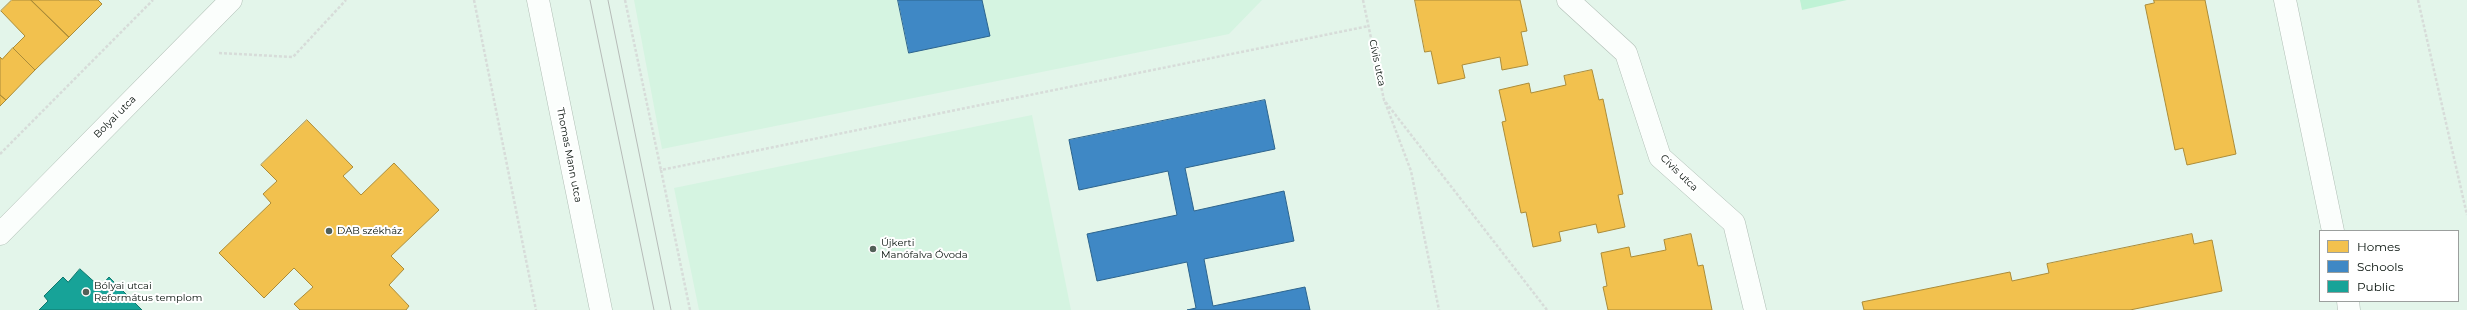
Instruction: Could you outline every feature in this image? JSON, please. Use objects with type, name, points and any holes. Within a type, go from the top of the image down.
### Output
[{"type":"street","name":"Bolyai utca","points":[[0,234],[231,0]]},
{"type":"street","name":"Thomas Mann utca","points":[[538,0],[601,310]]},
{"type":"street","name":"Cívis utca","points":[[1568,0],[1626,53],[1660,157],[1734,223],[1755,310]]},
{"type":"street","points":[[2285,0],[2333,230]]},
{"type":"path","points":[[0,154],[153,0]]},
{"type":"path","points":[[181,51],[293,57],[346,0]]},
{"type":"path","points":[[474,0],[536,310]]},
{"type":"path","points":[[625,0],[690,310]]},
{"type":"path","name":"Cívis utca","points":[[1363,0],[1384,100],[1547,310]]},
{"type":"path","points":[[2418,0],[2467,215]]},
{"type":"path","points":[[661,170],[1369,26]]},
{"type":"path","points":[[1384,100],[1411,171],[1440,310]]},
{"type":"shaded area","points":[[634,0],[1262,0],[1229,34],[662,149]]},
{"type":"shaded area","points":[[1800,0],[1847,0],[1802,10]]},
{"type":"shaded area","name":"Újkerti Manófalva Óvoda","points":[[1032,115],[1071,310],[699,310],[674,188]]},
{"type":"building: Homes","points":[[12,0],[31,0],[69,37],[35,70],[13,48],[25,36],[1,11]]},
{"type":"building: Homes","points":[[31,0],[98,0],[102,4],[69,37]]},
{"type":"building: Homes","points":[[1415,0],[1520,0],[1527,31],[1521,32],[1528,65],[1502,70],[1500,57],[1462,65],[1465,78],[1438,84],[1431,51],[1425,52]]},
{"type":"building: Homes","points":[[2154,0],[2205,0],[2236,154],[2187,165],[2183,148],[2175,150],[2145,5],[2154,3]]},
{"type":"building: Homes","points":[[13,48],[35,70],[6,100],[0,95],[0,57],[2,59]]},
{"type":"building: Homes","points":[[1592,70],[1599,100],[1603,99],[1623,194],[1618,195],[1625,227],[1598,233],[1596,224],[1559,232],[1561,241],[1533,247],[1526,212],[1521,213],[1502,122],[1506,121],[1499,90],[1529,83],[1531,93],[1566,85],[1564,76]]},
{"type":"building: Homes","points":[[0,95],[6,100],[0,106]]},
{"type":"building: Homes","name":"DAB székház","points":[[307,120],[353,167],[343,176],[361,195],[394,163],[439,210],[391,256],[404,269],[389,285],[409,306],[406,310],[300,310],[294,304],[313,287],[294,268],[264,298],[219,253],[271,203],[263,194],[277,181],[261,165]]},
{"type":"building: Homes","points":[[1691,234],[1698,266],[1703,265],[1712,310],[1608,310],[1603,287],[1607,286],[1601,253],[1629,247],[1631,257],[1666,250],[1664,240]]},
{"type":"building: Homes","points":[[2192,234],[2194,244],[2212,240],[2222,291],[2130,310],[1864,310],[1862,302],[2010,272],[2012,281],[2049,273],[2047,264]]},
{"type":"building: Schools","points":[[898,0],[982,0],[990,36],[909,53]]},
{"type":"building: Schools","points":[[1265,100],[1275,149],[1185,168],[1194,211],[1284,191],[1294,241],[1204,259],[1213,306],[1305,287],[1310,310],[1187,310],[1196,308],[1187,262],[1097,281],[1087,234],[1177,215],[1168,171],[1079,190],[1069,140]]},
{"type":"building: Public","name":"Bólyai utcai Református templom","points":[[80,269],[100,287],[109,277],[142,310],[39,310],[48,301],[44,296],[63,277],[68,282]]},
{"type":"tram line","points":[[590,0],[654,310]]},
{"type":"tram line","points":[[608,0],[671,310]]},
{"type":"place","name":"DAB székház","points":[[329,231]]},
{"type":"place","name":"Újkerti Manófalva Óvoda","points":[[873,249]]},
{"type":"place","name":"Bólyai utcai Református templom","points":[[86,292]]}]
